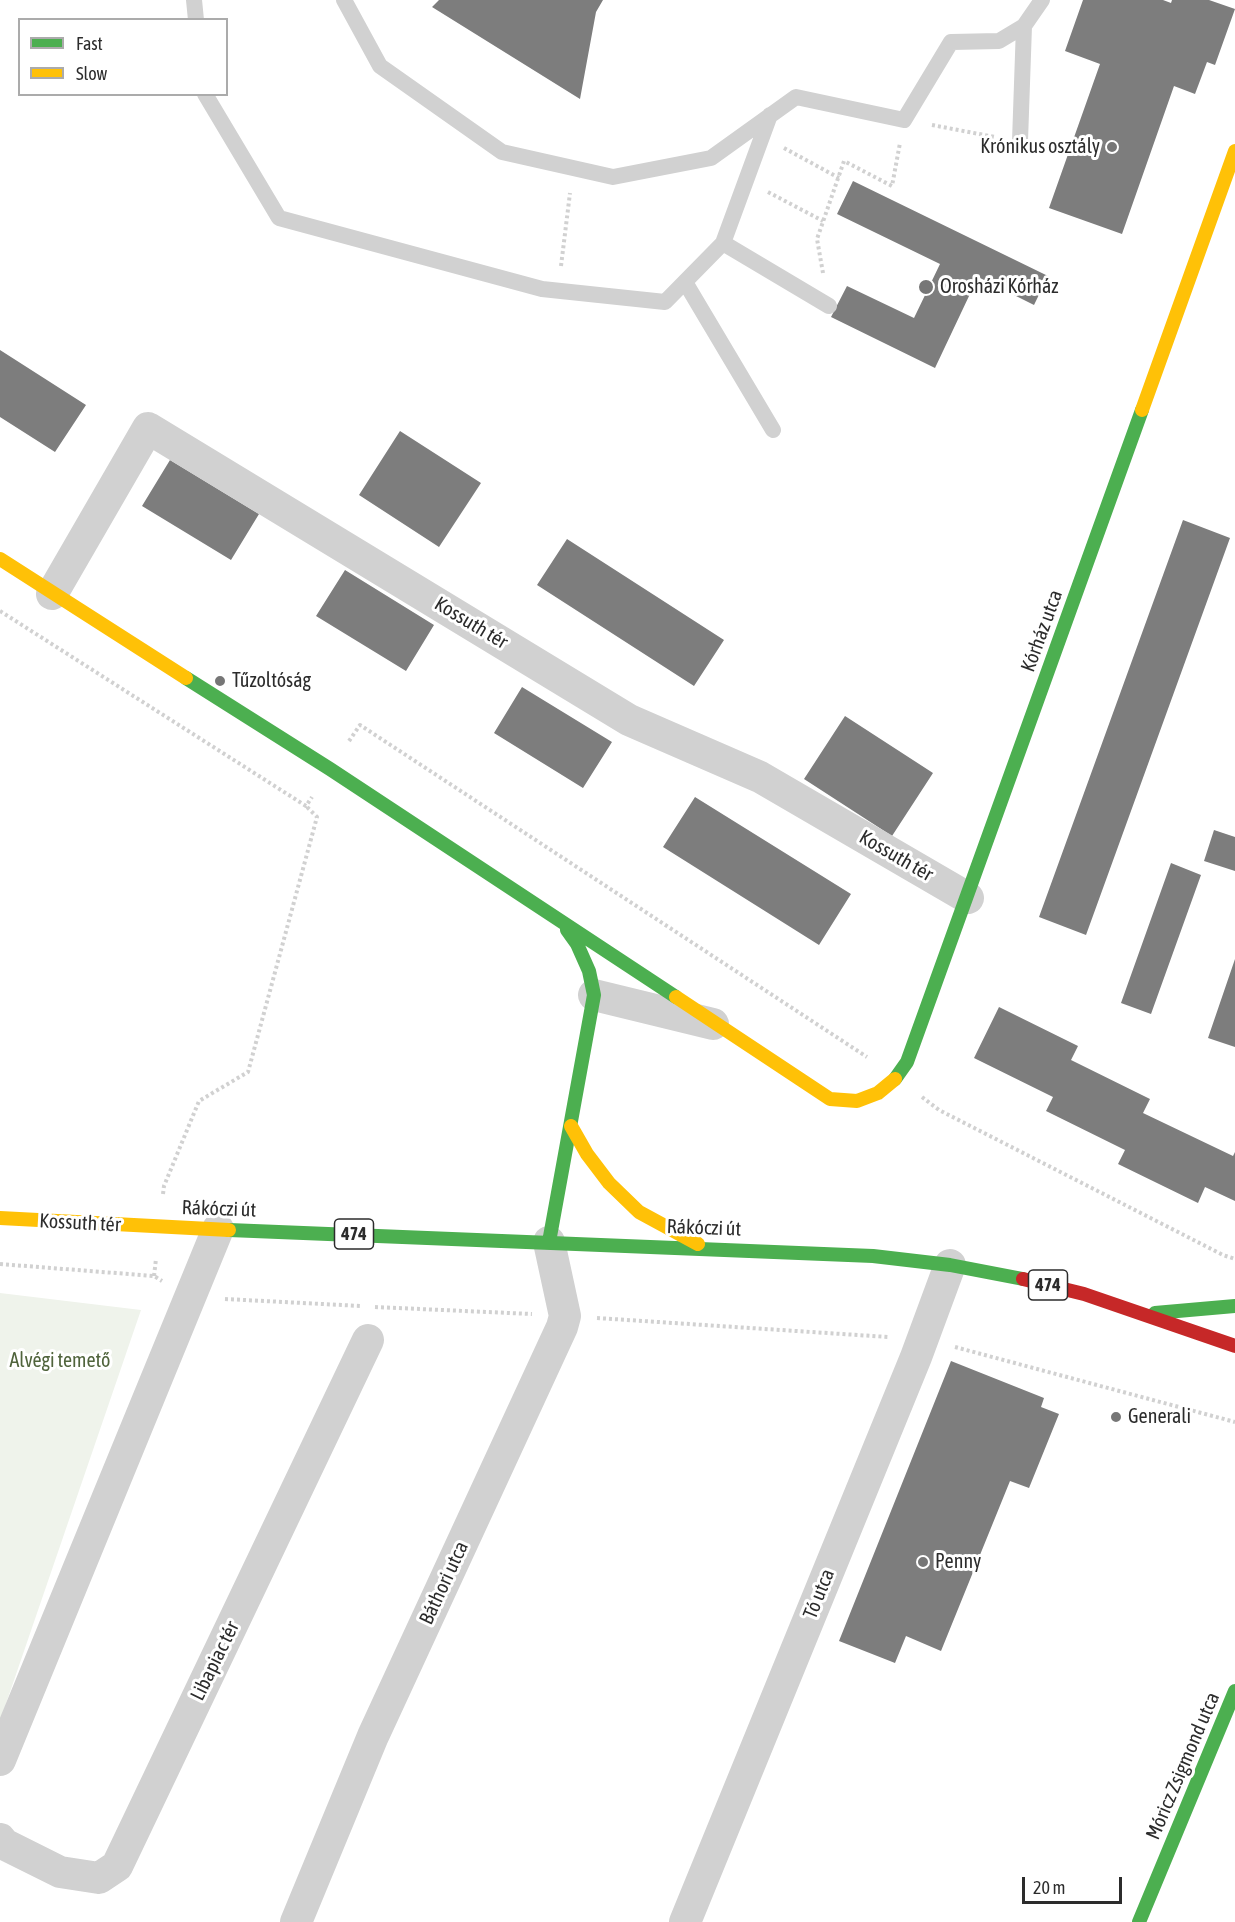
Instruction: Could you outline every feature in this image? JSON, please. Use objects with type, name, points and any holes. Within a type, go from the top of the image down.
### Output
[{"type":"main road","name":"Kórház utca","points":[[715,1024],[830,1098],[857,1101],[878,1093],[897,1077],[908,1062],[1235,150]]},
{"type":"main road","points":[[0,559],[330,769],[715,1024]]},
{"type":"main road","points":[[549,1242],[594,995],[589,970],[578,944],[560,922]]},
{"type":"main road","points":[[571,1126],[587,1154],[609,1183],[639,1212],[704,1248]]},
{"type":"main road","name":"Kossuth tér","points":[[0,1218],[160,1227]]},
{"type":"main road","name":"Rákóczi út","points":[[160,1227],[873,1256],[950,1265],[1022,1278],[1084,1294],[1235,1346]]},
{"type":"main road","name":"474","points":[[1144,1314],[1235,1306]]},
{"type":"main road","name":"Móricz Zsigmond utca","points":[[1139,1922],[1235,1691]]},
{"type":"street","name":"Kossuth tér","points":[[52,594],[148,428],[629,720],[760,777],[968,898]]},
{"type":"street","points":[[594,995],[715,1024]]},
{"type":"street","points":[[0,1760],[218,1229]]},
{"type":"street","points":[[549,1242],[565,1316]]},
{"type":"street","name":"Tó utca","points":[[685,1922],[923,1339],[950,1265]]},
{"type":"street","name":"Báthori utca","points":[[296,1922],[374,1736],[562,1327],[565,1316]]},
{"type":"street","name":"Libapiac tér","points":[[0,1839],[4,1844],[60,1872],[99,1878],[117,1866],[368,1340]]},
{"type":"lane","points":[[194,0],[196,18]]},
{"type":"lane","points":[[344,0],[380,66],[502,152],[613,177],[711,158],[796,97],[904,120],[951,42],[999,41],[1024,26],[1042,0]]},
{"type":"lane","points":[[1020,141],[1024,26]]},
{"type":"lane","points":[[206,96],[279,218],[531,286],[665,302],[723,243],[770,115]]},
{"type":"lane","points":[[723,243],[829,306]]},
{"type":"lane","points":[[685,282],[773,430]]},
{"type":"path","points":[[829,306],[817,239],[844,161],[892,186],[904,120],[1020,141]]},
{"type":"path","points":[[763,136],[839,178]]},
{"type":"path","points":[[559,290],[573,168]]},
{"type":"path","points":[[746,181],[823,222]]},
{"type":"path","points":[[154,1276],[164,1186],[199,1101],[248,1072],[317,817],[306,806]]},
{"type":"path","points":[[0,1264],[154,1276],[190,1298],[565,1316],[923,1339],[1235,1422]]},
{"type":"green space","name":"Alvégi temető","points":[[0,1293],[141,1310],[0,1721]]},
{"type":"building","points":[[439,0],[603,0],[596,12],[580,99],[432,7]]},
{"type":"building","points":[[1083,0],[1163,0],[1171,3],[1172,0],[1209,0],[1235,9],[1215,65],[1207,62],[1195,94],[1174,86],[1122,234],[1049,208],[1100,64],[1065,51]]},
{"type":"building","points":[[853,181],[1048,276],[1034,305],[978,277],[935,368],[831,317],[847,286],[914,318],[940,264],[837,214]]},
{"type":"building","points":[[0,350],[86,405],[55,452],[0,417]]},
{"type":"building","points":[[400,431],[481,483],[439,547],[359,495]]},
{"type":"building","points":[[170,460],[259,514],[231,560],[142,506]]},
{"type":"building","points":[[1183,520],[1230,538],[1086,935],[1039,917]]},
{"type":"building","points":[[567,539],[724,640],[694,686],[537,585]]},
{"type":"building","points":[[345,570],[434,625],[406,671],[316,616]]},
{"type":"building","points":[[522,687],[612,742],[583,788],[494,733]]},
{"type":"building","points":[[845,716],[933,773],[892,836],[804,779]]},
{"type":"building","points":[[695,797],[851,894],[819,945],[663,847]]},
{"type":"building","points":[[1214,830],[1235,837],[1235,871],[1204,861]]},
{"type":"building","points":[[1171,863],[1201,875],[1151,1014],[1121,1003]]},
{"type":"building","points":[[1235,959],[1235,1047],[1208,1038]]},
{"type":"building","points":[[999,1007],[1078,1046],[1071,1060],[1150,1099],[1143,1113],[1233,1156],[1235,1152],[1235,1201],[1205,1187],[1198,1203],[1118,1164],[1125,1150],[1046,1111],[1053,1097],[974,1058]]},
{"type":"building","name":"Penny","points":[[951,1361],[1044,1398],[1041,1407],[1059,1414],[1029,1488],[1010,1481],[941,1651],[906,1636],[895,1663],[839,1641]]},
{"type":"traffic: fast","points":[[895,1079],[907,1062],[1142,410]]},
{"type":"traffic: fast","points":[[186,678],[330,769],[676,997]]},
{"type":"traffic: fast","points":[[549,1242],[594,995],[589,971],[577,944],[567,930]]},
{"type":"traffic: fast","points":[[229,1230],[873,1256],[950,1265],[1023,1279]]},
{"type":"traffic: fast","points":[[1155,1313],[1235,1306]]},
{"type":"traffic: fast","points":[[1139,1922],[1235,1691]]},
{"type":"traffic: slow","points":[[1142,410],[1235,151]]},
{"type":"traffic: slow","points":[[0,559],[186,678]]},
{"type":"traffic: slow","points":[[676,997],[830,1099],[857,1101],[878,1093],[895,1079]]},
{"type":"traffic: slow","points":[[571,1126],[587,1154],[609,1183],[639,1212],[698,1244]]},
{"type":"traffic: slow","points":[[0,1218],[229,1230]]},
{"type":"traffic: jam","points":[[1023,1279],[1084,1294],[1235,1346]]},
{"type":"place","name":"Krónikus osztály","points":[[1112,147]]},
{"type":"place","name":"Orosházi Kórház","points":[[926,287]]},
{"type":"place","name":"Tűzoltóság","points":[[220,681]]},
{"type":"place","name":"Generali","points":[[1116,1417]]},
{"type":"place","name":"Penny","points":[[923,1562]]}]
